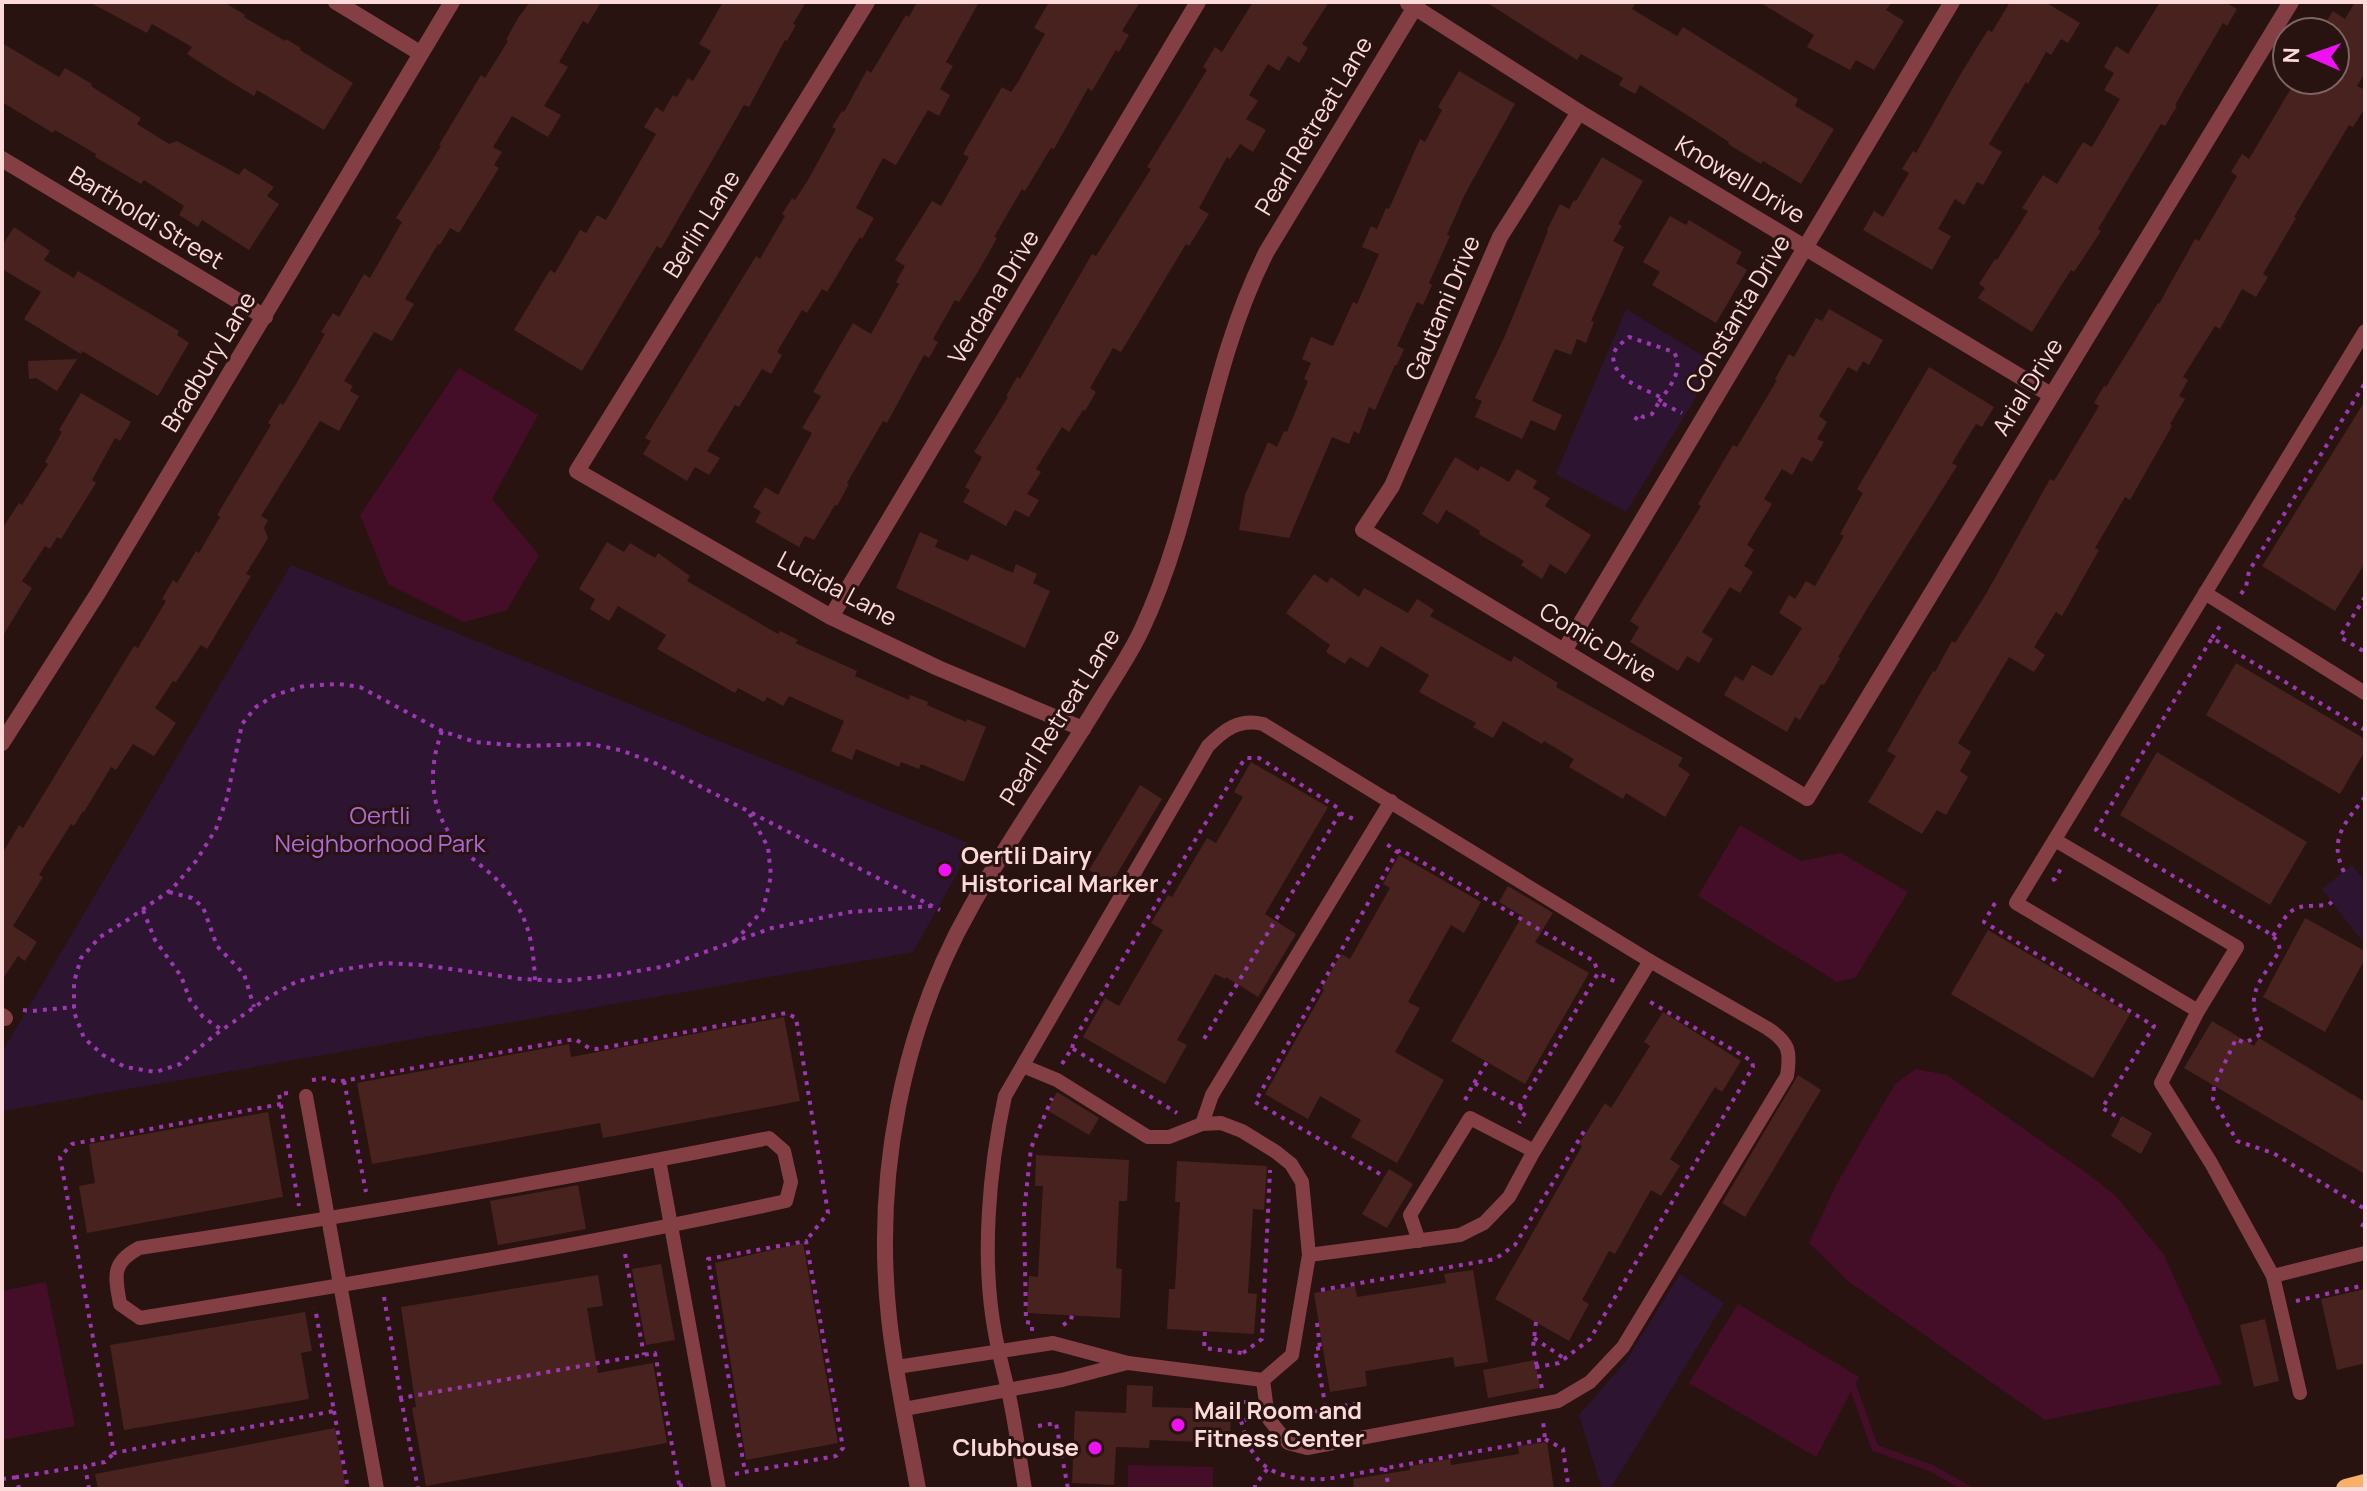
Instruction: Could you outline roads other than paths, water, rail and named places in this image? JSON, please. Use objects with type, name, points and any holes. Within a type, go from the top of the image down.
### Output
[{"type":"main road","points":[[2346,1489],[2365,1484]]},
{"type":"street","points":[[336,2],[420,53]]},
{"type":"street","name":"Bradbury Lane","points":[[2,743],[98,593],[452,2]]},
{"type":"street","name":"Berlin Lane","points":[[577,471],[867,2]]},
{"type":"street","name":"Verdana Drive","points":[[831,617],[1198,2]]},
{"type":"street","name":"Constanta Drive","points":[[1564,651],[1952,2]]},
{"type":"street","name":"Arial Drive","points":[[1807,798],[2291,2]]},
{"type":"street","name":"Knowell Drive","points":[[1413,4],[1579,112],[2051,395]]},
{"type":"street","name":"Pearl Retreat Lane","points":[[918,1489],[889,1321],[886,1283],[890,1156],[915,1037],[934,982],[971,907],[1142,630],[1184,511],[1227,347],[1250,284],[1413,4]]},
{"type":"street","name":"Gautami Drive","points":[[1363,530],[1392,486],[1500,237],[1579,112]]},
{"type":"street","name":"Bartholdi Street","points":[[2,159],[265,317]]},
{"type":"street","name":"Lucida Lane","points":[[577,471],[831,617],[938,668],[1083,729]]},
{"type":"street","name":"Comic Drive","points":[[1363,530],[1807,798]]},
{"type":"lane","points":[[2198,1011],[2016,903],[2365,331]]},
{"type":"lane","points":[[2205,593],[2365,693]]},
{"type":"lane","points":[[1025,1489],[1008,1389],[994,1331],[990,1278],[992,1176],[1005,1096],[1208,746],[1221,733],[1243,722],[1263,724],[1650,961],[1779,1036],[1791,1055],[1787,1076],[1623,1347],[1590,1382],[1558,1401],[1307,1448],[1288,1443],[1268,1418],[1263,1380]]},
{"type":"lane","points":[[1202,1124],[1212,1095],[1391,801]]},
{"type":"lane","points":[[2055,840],[2237,947],[2198,1011],[2161,1083],[2211,1163],[2273,1276],[2300,1393]]},
{"type":"lane","points":[[1309,1255],[1460,1235],[1484,1223],[1509,1197],[1650,961]]},
{"type":"lane","points":[[897,1367],[1053,1343],[1128,1363],[1263,1380],[1292,1355],[1309,1255],[1302,1182],[1291,1164],[1242,1131],[1221,1123],[1202,1124],[1169,1137],[1148,1137],[1052,1077],[1023,1066]]},
{"type":"lane","points":[[306,1096],[377,1489]]},
{"type":"lane","points":[[1419,1241],[1410,1215],[1470,1118],[1534,1151]]},
{"type":"lane","points":[[769,1138],[784,1151],[791,1182],[786,1201],[671,1227],[140,1318],[120,1304],[115,1277],[124,1256],[139,1248],[329,1219],[769,1138]]},
{"type":"lane","points":[[659,1160],[719,1489]]},
{"type":"lane","points":[[2273,1276],[2365,1253]]},
{"type":"lane","points":[[904,1409],[1062,1380],[1128,1363]]},
{"type":"waterway","points":[[1853,1387],[1875,1448],[1931,1468],[1968,1489]]},
{"type":"place","name":"Oertli Dairy Historical Marker","points":[[945,870]]},
{"type":"place","name":"Mail Room and Fitness Center","points":[[1178,1425]]},
{"type":"place","name":"Clubhouse","points":[[1095,1448]]},
{"type":"park label","name":"Oertli Neighborhood Park","points":[[380,830]]}]
